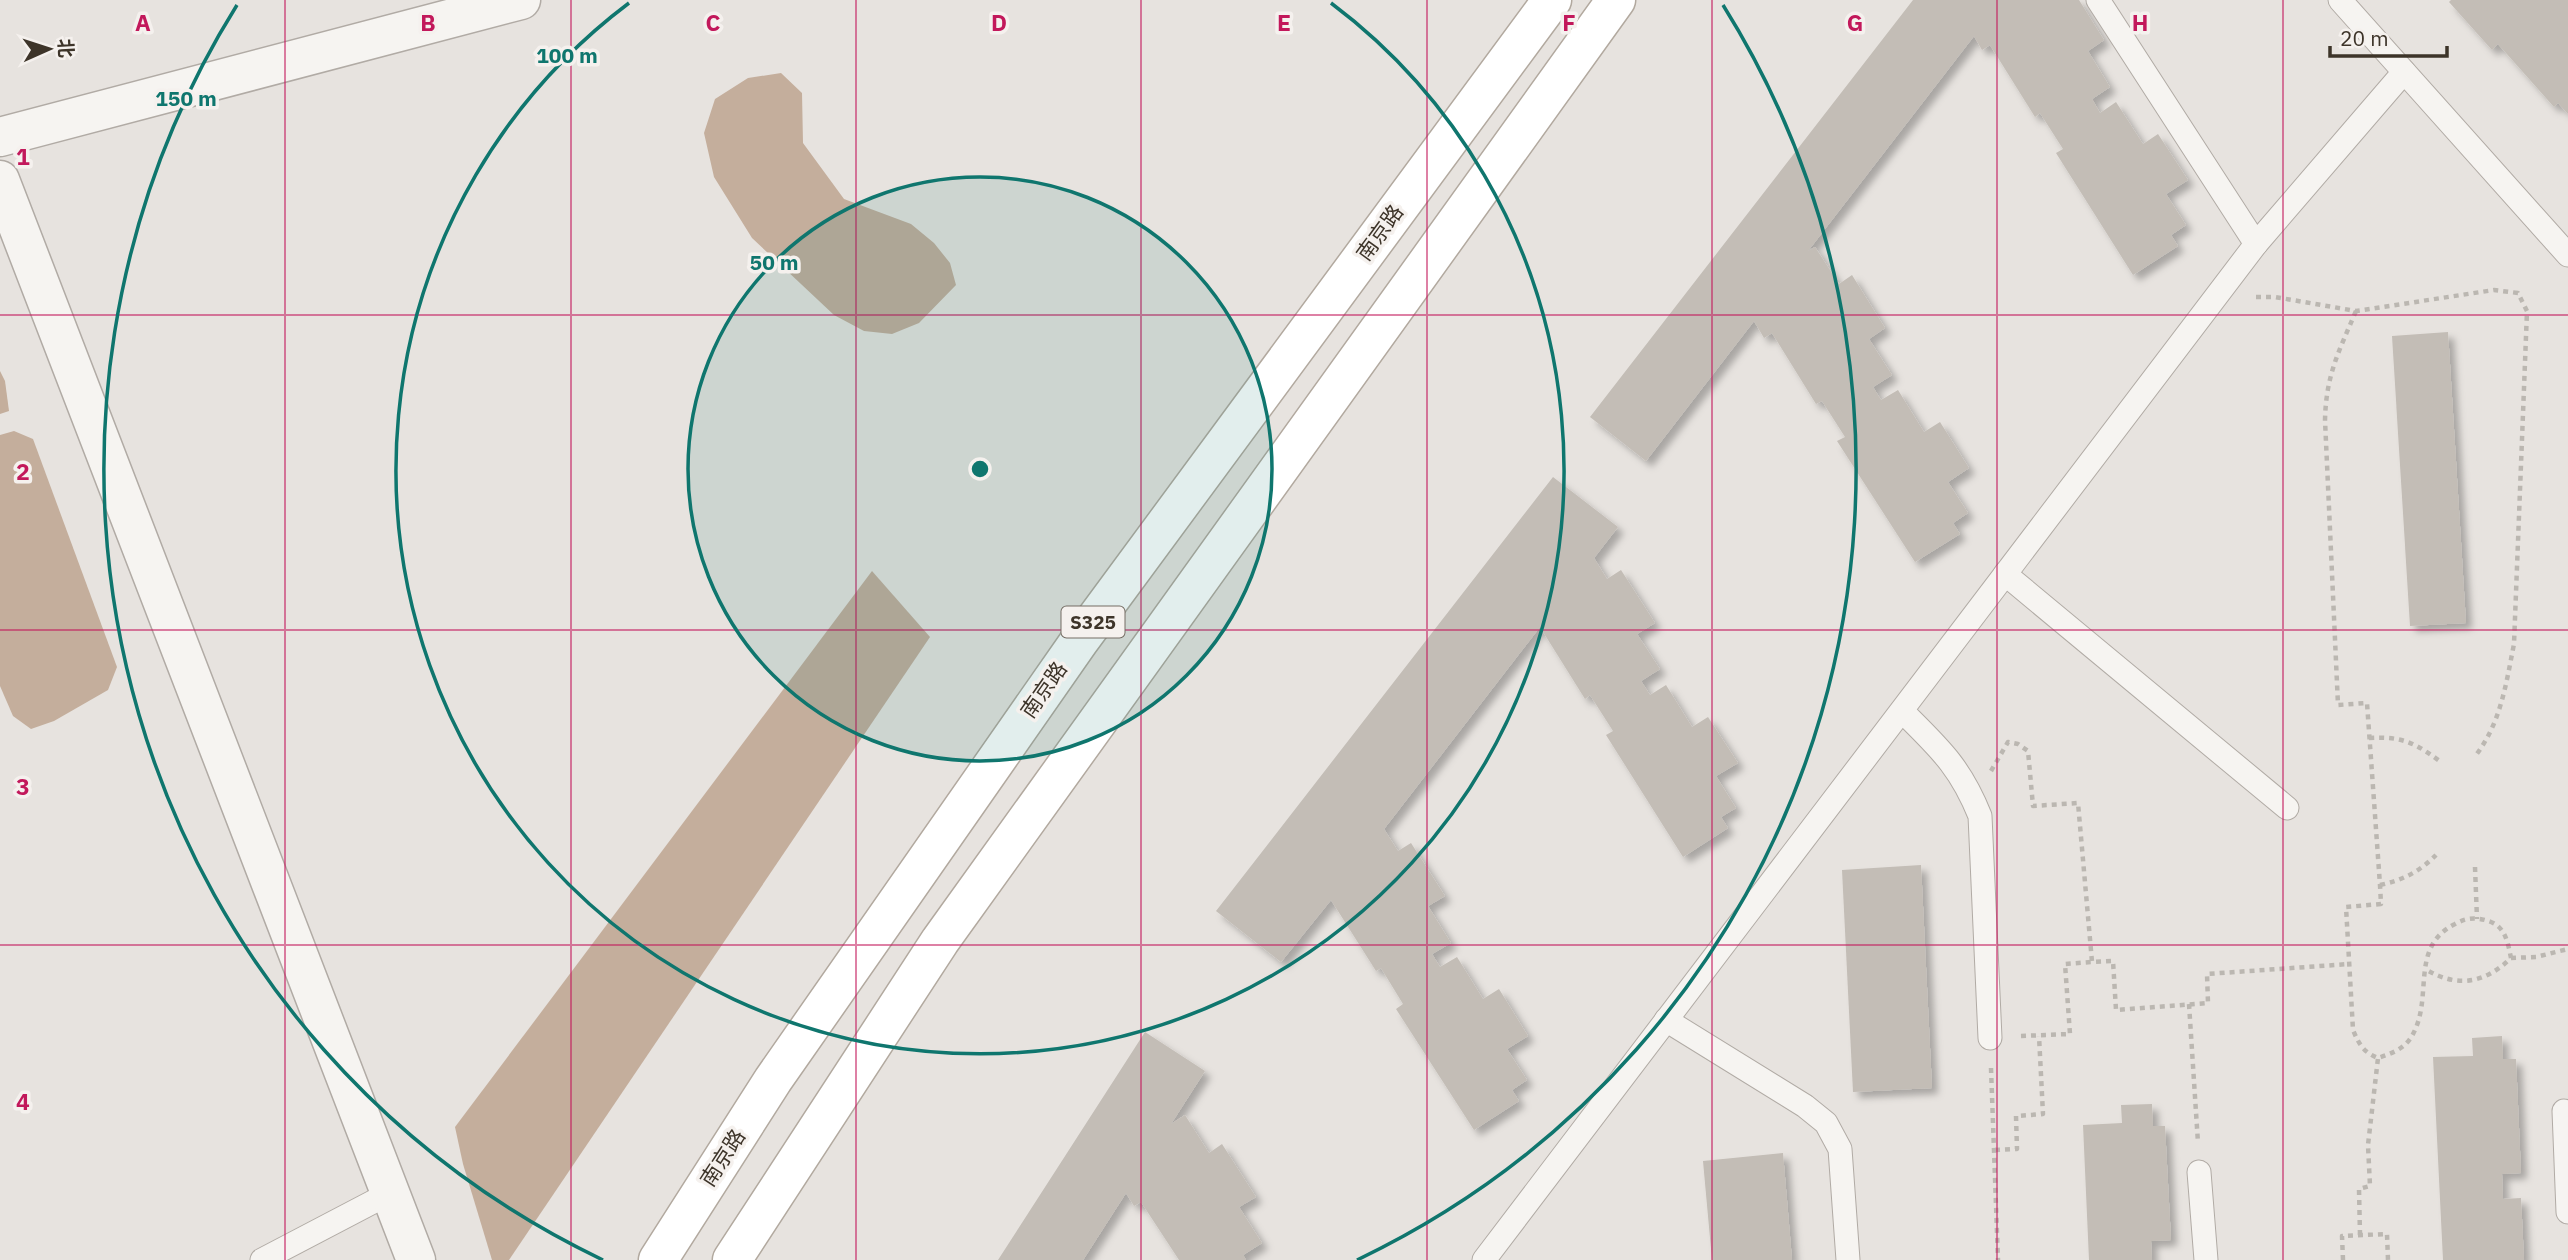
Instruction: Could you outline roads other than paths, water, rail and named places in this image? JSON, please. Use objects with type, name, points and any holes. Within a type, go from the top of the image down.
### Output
[{"type":"main road","name":"南京路","points":[[658,1260],[773,1080],[1080,640],[1552,0]]},
{"type":"main road","name":"S325","points":[[732,1260],[940,941],[1616,0]]},
{"type":"street","points":[[0,137],[522,0]]},
{"type":"street","points":[[0,180],[416,1260]]},
{"type":"lane","points":[[2098,0],[2256,244]]},
{"type":"lane","points":[[2340,0],[2568,255]]},
{"type":"lane","points":[[1484,1260],[2256,244],[2404,72]]},
{"type":"lane","points":[[2005,574],[2287,808]]},
{"type":"lane","points":[[1902,711],[1949,758],[1970,792],[1980,816],[1990,1038]]},
{"type":"lane","points":[[1666,1020],[1805,1106],[1826,1123],[1840,1149],[1848,1260]]},
{"type":"lane","points":[[2564,1111],[2568,1212]]},
{"type":"lane","points":[[2199,1172],[2206,1260]]},
{"type":"lane","points":[[262,1260],[390,1193]]}]
